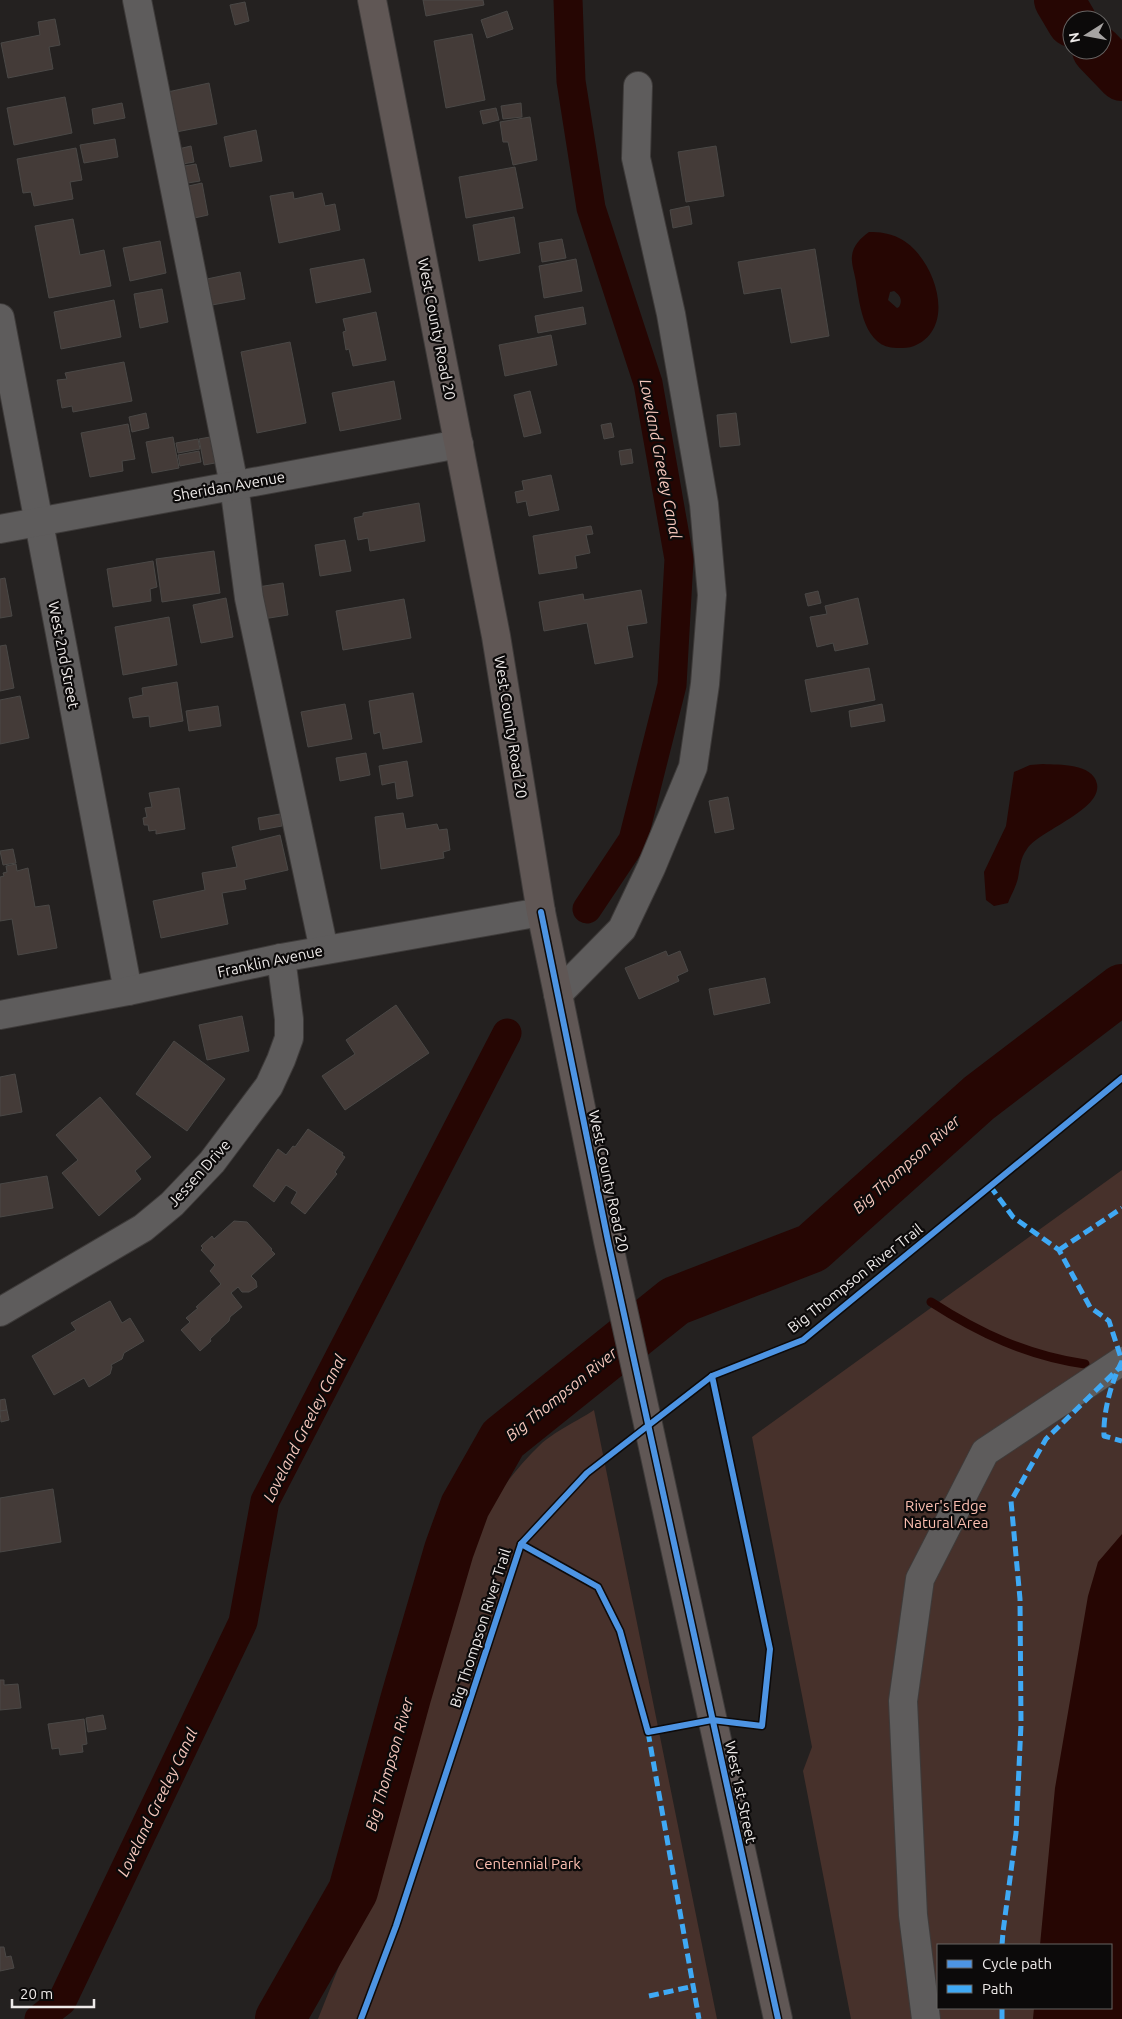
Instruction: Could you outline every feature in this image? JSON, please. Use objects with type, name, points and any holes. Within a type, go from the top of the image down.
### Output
[{"type":"main road","name":"West County Road 20","points":[[372,0],[496,636],[541,912],[608,1241],[655,1454]]},
{"type":"main road","name":"West 1st Street","points":[[655,1454],[778,2019]]},
{"type":"street","points":[[137,0],[234,485],[249,598],[324,950]]},
{"type":"street","points":[[558,994],[622,929],[651,868],[693,767],[705,684],[712,595],[704,504],[671,314],[636,158],[638,86]]},
{"type":"street","name":"West 2nd Street","points":[[0,318],[128,991]]},
{"type":"street","name":"Sheridan Avenue","points":[[0,529],[459,444]]},
{"type":"street","name":"Franklin Avenue","points":[[0,1015],[128,991],[281,958],[541,912]]},
{"type":"street","name":"Jessen Drive","points":[[0,1312],[143,1228],[172,1204],[212,1162],[269,1086],[289,1038],[290,1019],[281,958]]},
{"type":"street","points":[[926,2019],[913,1915],[903,1701],[920,1579],[985,1452],[1122,1361]]},
{"type":"green space","name":"River's Edge Natural Area","points":[[1122,1170],[1122,2019],[851,2019],[803,1771],[812,1747],[752,1437]]},
{"type":"green space","name":"Centennial Park","points":[[594,1410],[717,2019],[318,2019],[343,1956],[344,1915],[363,1877],[440,1606],[449,1584],[470,1541],[494,1500],[523,1462],[545,1440]]},
{"type":"shaded area","points":[[869,232],[892,235],[911,246],[931,274],[938,308],[936,323],[928,337],[914,346],[908,348],[888,347],[879,342],[866,326],[862,315],[852,259],[856,245]],"holes":[[[894,291],[901,300],[897,308],[888,300],[890,292]]]},
{"type":"shaded area","points":[[1030,765],[1075,766],[1089,772],[1097,784],[1096,793],[1080,811],[1044,834],[1027,849],[1008,903],[994,906],[986,900],[984,872],[1006,826],[1014,772]]},
{"type":"shaded area","points":[[1122,1534],[1122,2019],[1033,2019],[1034,2009],[1112,2009],[1112,1944],[1040,1944],[1055,1788],[1088,1596],[1098,1562]]},
{"type":"building","points":[[423,0],[483,0],[484,5],[426,16]]},
{"type":"building","points":[[245,2],[249,21],[235,25],[230,5]]},
{"type":"building","points":[[507,11],[513,29],[487,38],[481,20]]},
{"type":"building","points":[[55,19],[60,45],[49,47],[53,69],[8,78],[1,43],[40,35],[38,22]]},
{"type":"building","points":[[472,34],[485,100],[446,108],[434,41]]},
{"type":"building","points":[[209,83],[217,124],[171,133],[163,93]]},
{"type":"building","points":[[65,97],[72,133],[14,145],[7,108]]},
{"type":"building","points":[[122,103],[125,118],[94,124],[92,109]]},
{"type":"building","points":[[521,103],[522,117],[503,119],[501,106]]},
{"type":"building","points":[[496,108],[499,120],[483,124],[480,111]]},
{"type":"building","points":[[530,117],[537,160],[513,165],[508,142],[503,142],[500,122]]},
{"type":"building","points":[[256,130],[262,161],[230,167],[224,137]]},
{"type":"building","points":[[115,139],[118,157],[84,163],[80,145]]},
{"type":"building","points":[[191,146],[194,162],[177,165],[174,150]]},
{"type":"building","points":[[716,146],[724,196],[686,202],[678,152]]},
{"type":"building","points":[[76,148],[82,180],[70,182],[73,199],[34,206],[31,192],[23,193],[17,159]]},
{"type":"building","points":[[196,164],[200,181],[182,184],[179,167]]},
{"type":"building","points":[[515,167],[523,208],[466,218],[459,177]]},
{"type":"building","points":[[202,183],[208,215],[190,219],[184,187]]},
{"type":"building","points":[[293,192],[294,199],[322,193],[325,206],[335,204],[340,230],[279,243],[270,196]]},
{"type":"building","points":[[689,206],[692,224],[673,228],[670,210]]},
{"type":"building","points":[[514,217],[520,253],[479,261],[473,225]]},
{"type":"building","points":[[73,219],[80,255],[104,250],[111,286],[49,298],[35,226]]},
{"type":"building","points":[[562,239],[566,258],[542,262],[539,243]]},
{"type":"building","points":[[160,241],[166,273],[130,281],[123,248]]},
{"type":"building","points":[[815,249],[829,336],[791,343],[781,288],[744,294],[738,262]]},
{"type":"building","points":[[364,259],[371,292],[316,303],[310,269]]},
{"type":"building","points":[[576,259],[582,291],[544,298],[539,266]]},
{"type":"building","points":[[240,272],[245,299],[212,305],[207,279]]},
{"type":"building","points":[[162,289],[168,322],[140,328],[134,294]]},
{"type":"building","points":[[114,300],[121,337],[61,349],[54,312]]},
{"type":"building","points":[[583,307],[586,324],[538,333],[535,316]]},
{"type":"building","points":[[376,312],[386,360],[353,366],[349,349],[346,350],[343,332],[346,331],[343,319]]},
{"type":"building","points":[[551,335],[557,365],[505,376],[499,345]]},
{"type":"building","points":[[290,342],[306,423],[257,433],[241,352]]},
{"type":"building","points":[[124,362],[132,401],[73,412],[72,406],[62,408],[57,380],[67,379],[65,373]]},
{"type":"building","points":[[394,381],[401,419],[340,431],[332,393]]},
{"type":"building","points":[[530,391],[541,433],[524,437],[514,395]]},
{"type":"building","points":[[146,413],[149,428],[132,432],[129,417]]},
{"type":"building","points":[[736,413],[740,445],[720,447],[717,415]]},
{"type":"building","points":[[611,423],[614,437],[604,439],[601,425]]},
{"type":"building","points":[[128,424],[135,459],[122,461],[123,471],[90,477],[81,433]]},
{"type":"building","points":[[173,437],[179,468],[152,473],[146,442]]},
{"type":"building","points":[[210,437],[215,463],[204,465],[199,439]]},
{"type":"building","points":[[198,439],[200,449],[178,453],[176,443]]},
{"type":"building","points":[[631,449],[633,463],[621,465],[619,451]]},
{"type":"building","points":[[199,451],[201,462],[180,466],[178,455]]},
{"type":"building","points":[[551,475],[559,510],[529,516],[526,501],[517,503],[515,492],[524,490],[522,481]]},
{"type":"building","points":[[419,503],[425,541],[370,551],[368,538],[358,540],[354,518],[363,516],[363,513]]},
{"type":"building","points":[[591,526],[593,534],[586,535],[590,553],[575,556],[577,568],[539,574],[533,536]]},
{"type":"building","points":[[345,540],[351,571],[320,576],[315,545]]},
{"type":"building","points":[[214,551],[220,593],[162,602],[156,559]]},
{"type":"building","points":[[153,561],[157,587],[150,589],[151,601],[113,607],[107,569]]},
{"type":"building","points":[[5,578],[12,616],[0,618],[0,579]]},
{"type":"building","points":[[283,583],[288,615],[263,619],[258,587]]},
{"type":"building","points":[[641,590],[647,623],[627,626],[633,657],[595,664],[587,623],[544,631],[539,602],[583,594],[584,600]]},
{"type":"building","points":[[818,591],[821,603],[808,606],[805,594]]},
{"type":"building","points":[[226,598],[233,637],[201,643],[193,605]]},
{"type":"building","points":[[858,598],[868,644],[835,651],[833,643],[817,647],[810,617],[827,614],[825,606]]},
{"type":"building","points":[[404,599],[411,638],[343,650],[336,611]]},
{"type":"building","points":[[169,617],[177,665],[123,675],[115,627]]},
{"type":"building","points":[[6,645],[14,688],[0,691],[0,646]]},
{"type":"building","points":[[869,668],[875,700],[811,712],[805,680]]},
{"type":"building","points":[[177,682],[183,721],[150,727],[149,716],[133,718],[129,698],[143,695],[142,688]]},
{"type":"building","points":[[413,693],[422,742],[383,749],[380,732],[374,734],[369,701]]},
{"type":"building","points":[[20,696],[29,738],[0,744],[0,700]]},
{"type":"building","points":[[345,704],[352,739],[308,747],[301,712]]},
{"type":"building","points":[[882,704],[885,721],[851,727],[849,711]]},
{"type":"building","points":[[218,706],[221,726],[189,731],[186,711]]},
{"type":"building","points":[[366,753],[370,775],[340,781],[336,758]]},
{"type":"building","points":[[407,761],[413,796],[397,799],[395,782],[382,785],[379,766]]},
{"type":"building","points":[[179,788],[185,829],[156,834],[156,830],[149,831],[148,825],[144,825],[143,818],[147,817],[145,808],[152,807],[149,793]]},
{"type":"building","points":[[728,797],[734,829],[715,833],[709,801]]},
{"type":"building","points":[[403,813],[406,829],[437,824],[439,830],[447,829],[450,850],[443,852],[444,858],[381,869],[375,817]]},
{"type":"building","points":[[280,814],[282,826],[260,830],[258,818]]},
{"type":"building","points":[[280,835],[288,870],[244,880],[246,889],[222,893],[228,924],[161,938],[153,901],[205,890],[202,873],[237,867],[232,847]]},
{"type":"building","points":[[13,849],[16,863],[3,865],[0,851]]},
{"type":"building","points":[[16,864],[17,871],[28,868],[35,907],[49,905],[57,948],[18,955],[12,919],[0,921],[0,877],[4,876],[3,873],[7,872],[6,866]]},
{"type":"building","points":[[666,951],[668,956],[680,951],[688,971],[677,976],[679,981],[639,999],[625,968]]},
{"type":"building","points":[[765,978],[770,1003],[714,1015],[709,989]]},
{"type":"building","points":[[396,1005],[429,1053],[345,1110],[322,1076],[355,1054],[346,1040]]},
{"type":"building","points":[[242,1016],[249,1051],[207,1060],[199,1025]]},
{"type":"building","points":[[174,1041],[225,1079],[187,1131],[136,1094]]},
{"type":"building","points":[[15,1074],[22,1112],[0,1116],[0,1077]]},
{"type":"building","points":[[100,1097],[151,1157],[135,1171],[141,1179],[99,1216],[62,1173],[78,1160],[56,1135]]},
{"type":"building","points":[[308,1129],[343,1153],[342,1155],[345,1157],[335,1172],[337,1174],[305,1214],[291,1203],[297,1192],[286,1185],[274,1202],[253,1186],[278,1149],[286,1155],[293,1146],[295,1147]]},
{"type":"building","points":[[47,1176],[53,1208],[0,1217],[0,1184]]},
{"type":"building","points":[[234,1221],[247,1222],[275,1254],[251,1276],[256,1281],[257,1287],[249,1292],[242,1292],[238,1287],[231,1293],[242,1307],[230,1317],[229,1321],[200,1351],[181,1330],[190,1322],[186,1318],[221,1284],[210,1271],[215,1265],[201,1250],[203,1248],[201,1246],[212,1236],[214,1239]]},
{"type":"building","points":[[110,1301],[122,1323],[130,1318],[144,1341],[124,1353],[122,1359],[111,1365],[110,1374],[89,1387],[84,1378],[54,1395],[32,1356],[76,1330],[71,1323]]},
{"type":"building","points":[[5,1399],[7,1410],[0,1411],[0,1400]]},
{"type":"building","points":[[7,1410],[9,1420],[1,1422],[0,1411]]},
{"type":"building","points":[[53,1489],[61,1542],[0,1552],[0,1498]]},
{"type":"building","points":[[0,1680],[4,1680],[4,1685],[18,1684],[21,1708],[0,1710]]},
{"type":"building","points":[[103,1715],[106,1729],[88,1732],[86,1718]]},
{"type":"building","points":[[84,1719],[87,1744],[82,1745],[83,1752],[60,1755],[59,1748],[52,1749],[48,1724]]},
{"type":"building","points":[[0,1947],[4,1947],[6,1957],[11,1956],[14,1968],[0,1971]]},
{"type":"waterway","name":"Loveland Greeley Canal","points":[[568,0],[571,81],[591,208],[648,383],[679,559],[672,685],[633,840],[587,909]]},
{"type":"waterway","name":"Big Thompson River","points":[[1059,0],[1065,10]]},
{"type":"waterway","name":"Big Thompson River","points":[[1107,60],[1122,76]]},
{"type":"waterway","name":"Big Thompson River","points":[[280,2019],[353,1891],[406,1697],[449,1550],[465,1506],[503,1439],[675,1301],[812,1248],[979,1098],[1122,989]]},
{"type":"waterway","name":"Loveland Greeley Canal","points":[[39,2019],[62,2001],[243,1622],[265,1501],[507,1033]]},
{"type":"waterway","points":[[931,1302],[967,1324],[1005,1342],[1044,1355],[1085,1364]]},
{"type":"marked path","points":[[990,1186],[1013,1217],[1059,1250],[1090,1307],[1109,1321],[1122,1361],[1108,1398],[1104,1436],[1122,1441]]},
{"type":"marked path","points":[[1059,1250],[1122,1208]]},
{"type":"marked path","points":[[1002,1944],[1016,1833],[1021,1724],[1020,1599],[1011,1501],[1046,1439],[1118,1369],[1122,1368]]},
{"type":"marked path","points":[[648,1732],[699,2019]]},
{"type":"marked path","points":[[649,1996],[694,1986]]},
{"type":"marked path","points":[[1002,2009],[1002,2019]]},
{"type":"cycle path","points":[[541,912],[608,1241],[778,2019]]},
{"type":"cycle path","name":"Big Thompson River Trail","points":[[361,2019],[396,1926],[521,1544],[587,1473],[712,1376],[803,1340],[1122,1078]]},
{"type":"cycle path","points":[[521,1544],[598,1587],[620,1631],[648,1732],[712,1720],[762,1726],[770,1649],[712,1376]]}]
